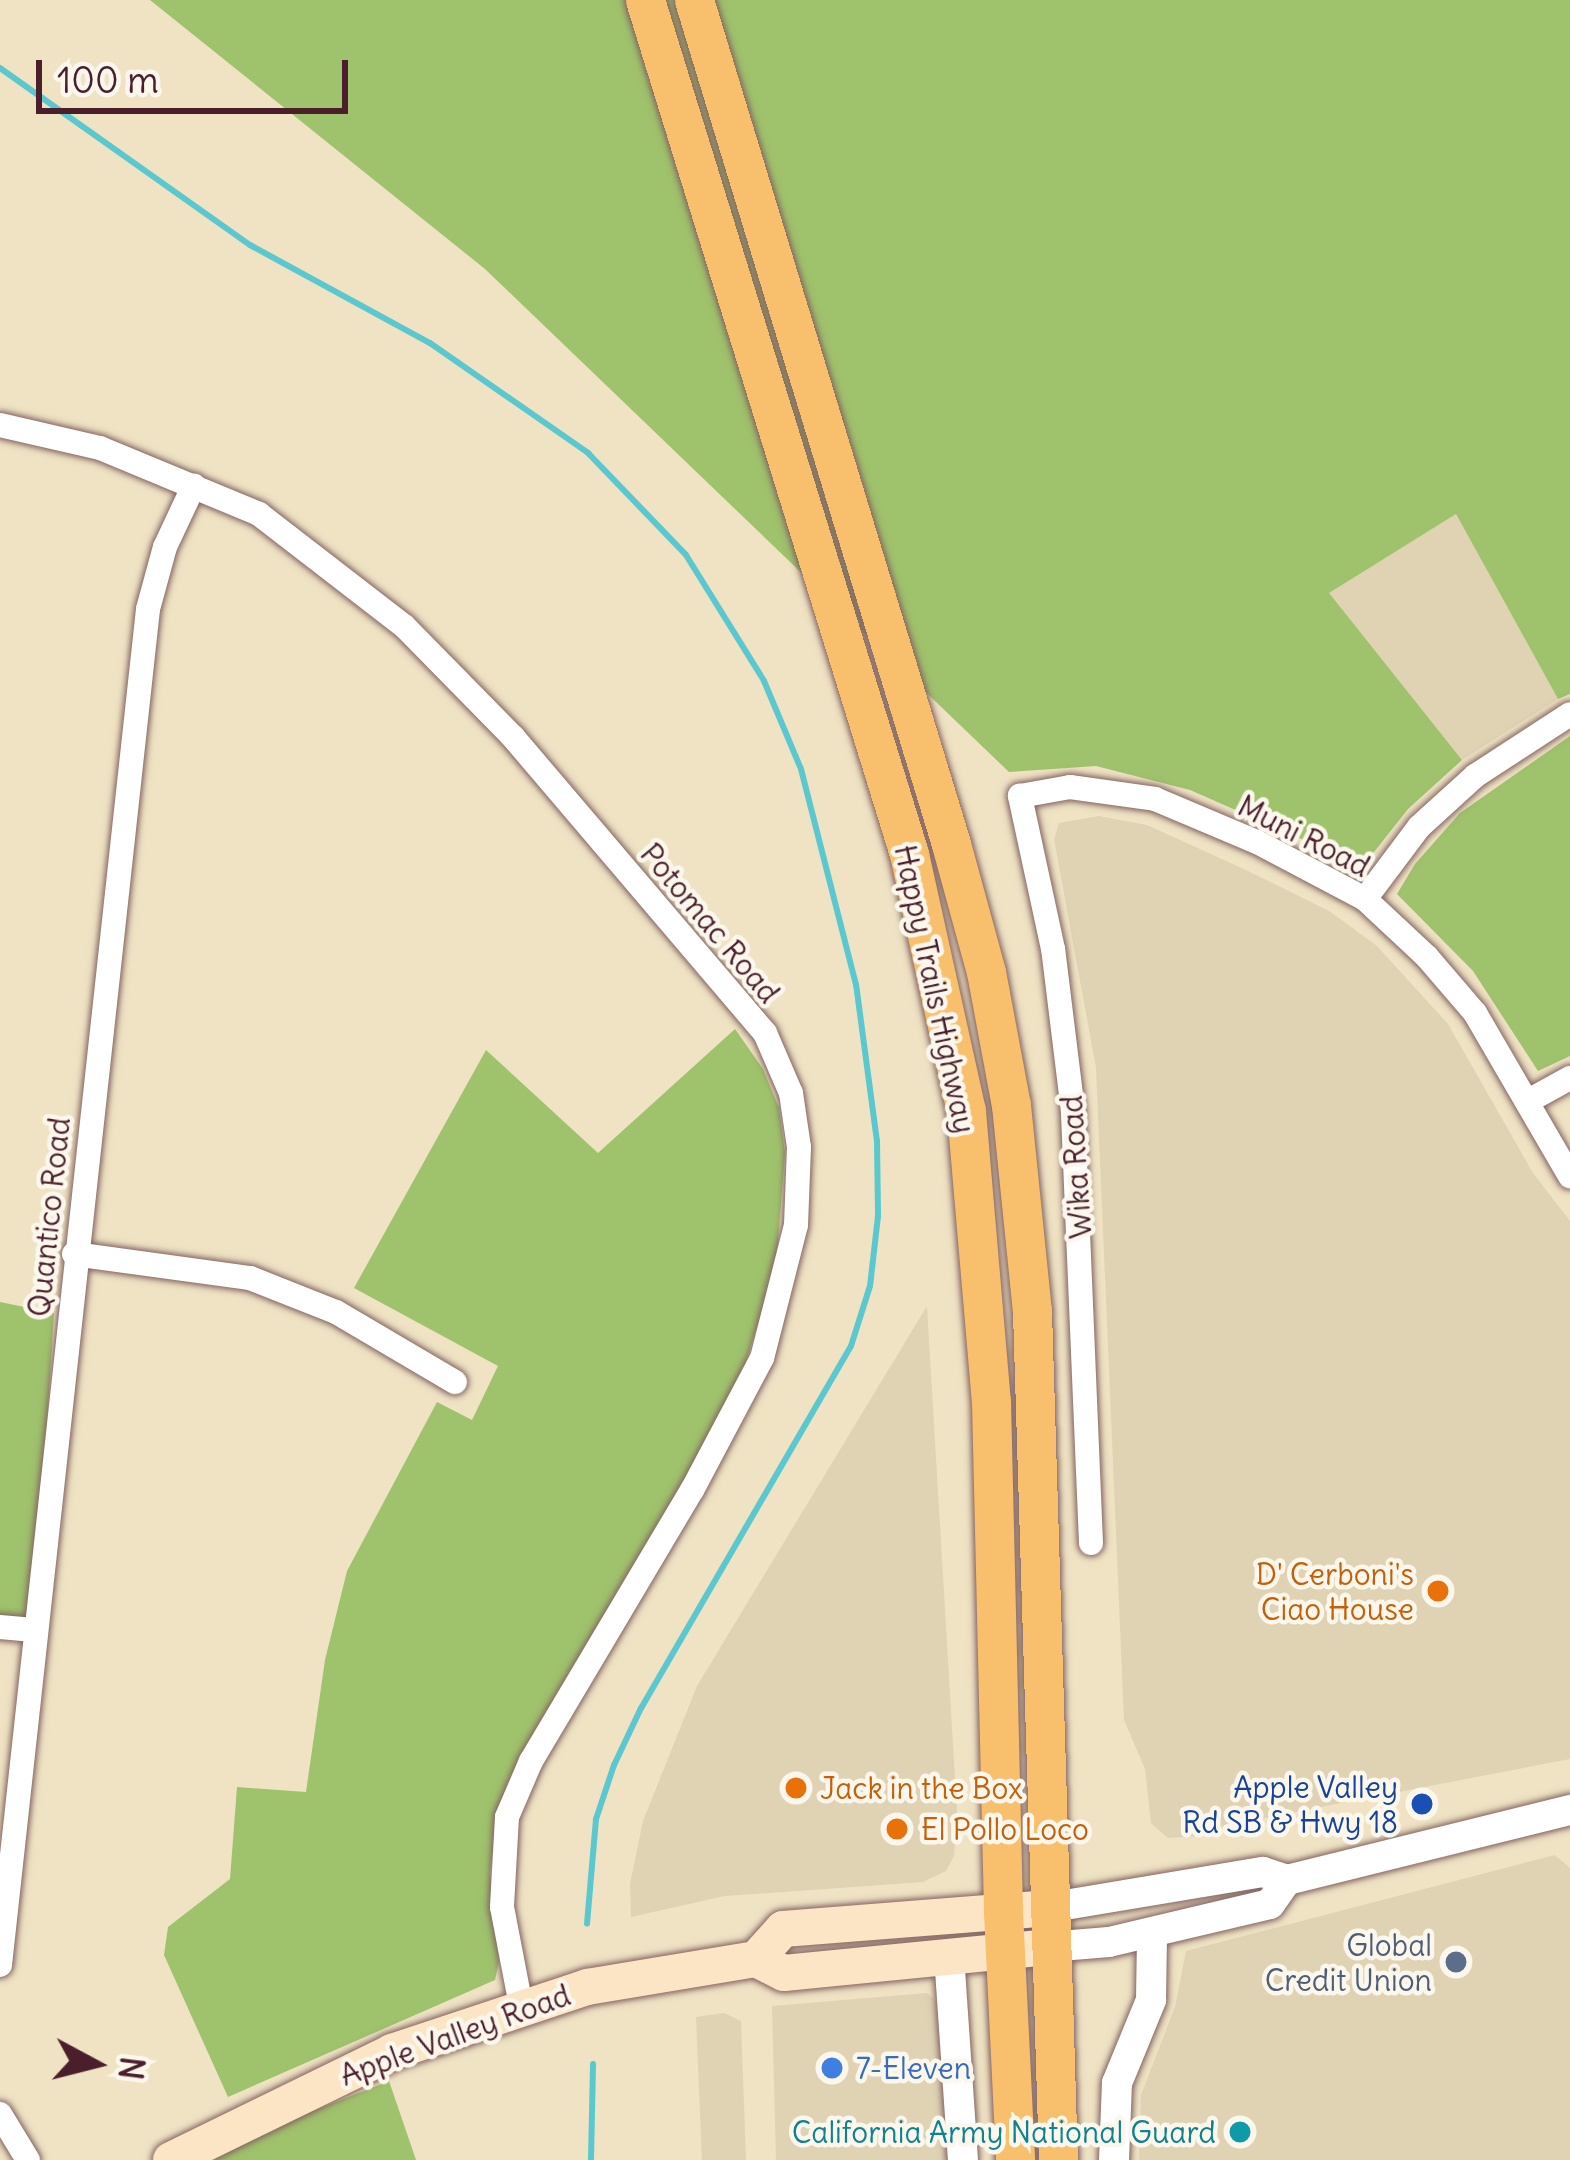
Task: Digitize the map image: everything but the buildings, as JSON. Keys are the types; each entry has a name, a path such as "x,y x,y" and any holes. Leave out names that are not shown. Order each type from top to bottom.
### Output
{"main road":[{"name":"Happy Trails Highway","path":"645,0 909,854 966,1112 991,1401 1004,1931 1015,2160"},
{"name":"Happy Trails Highway","path":"694,0 951,844 986,972 1012,1105 1032,1311 1058,2160"},
{"name":"Apple Valley Road","path":"756,1959 783,1929 1048,1928"},
{"name":"Apple Valley Road","path":"171,2160 392,2052 587,1987 756,1959 784,1973 950,1955 1004,1931"}],"street":[{"name":"Potomac Road","path":"0,424 100,448 260,514 404,626 513,737 765,1033 791,1094 799,1147 796,1225 762,1358 692,1490 531,1761 507,1817 502,1907 521,2006"},
{"name":"Quantico Road","path":"0,1965 148,609 165,547 194,485"},
{"path":"1365,899 1433,814 1522,742 1570,714"},
{"name":"Muni Road","path":"1020,796 1070,787 1156,799 1276,852 1365,899 1427,957 1475,1012 1570,1176"},
{"name":"Wika Road","path":"1020,796 1053,950 1073,1111 1091,1543"},
{"path":"1530,1100 1570,1078"},
{"path":"74,1254 250,1278 337,1312 455,1382"},
{"path":"0,1627 34,1630"},
{"name":"Apple Valley Road","path":"1048,1928 1263,1872 1287,1880 1570,1810"},
{"name":"Apple Valley Road","path":"1048,1928 1152,1933 1270,1904 1287,1880"},
{"path":"1114,2160 1118,2083 1151,2000 1152,1933"},
{"path":"950,1955 963,2160"},
{"path":"0,2114 28,2160"}],"shaded area":[{"path":"1456,514 1558,699 1462,760 1328,593"},
{"path":"1099,816 1147,825 1246,870 1329,911 1377,946 1448,1024 1533,1173 1570,1221 1570,1759 1207,1829 1200,1836 1168,1838 1151,1823 1145,1769 1124,1720 1096,1068 1054,839 1059,823"},
{"path":"927,1306 957,1812 954,1856 946,1871 923,1882 725,1896 631,1917 630,1884 643,1821 697,1686"},
{"path":"1555,1855 1570,1868 1570,2160 1139,2160 1141,2095 1175,2007 1186,1951"},
{"path":"927,1993 942,2007 947,2160 776,2160 772,2006"},
{"path":"724,2013 741,2021 746,2160 702,2160 696,2017"}],"green space":[{"path":"150,0 1570,0 1570,694 1558,699 1456,514 1329,593 1462,760 1408,809 1363,866 1190,790 1096,766 1009,772 485,269"},
{"path":"1570,736 1570,1056 1538,1071 1473,971 1397,894 1415,864 1460,813"},
{"path":"735,1029 763,1069 779,1108 785,1153 776,1267 737,1390 518,1759 497,1821 490,1873 499,1962 495,1980 228,2097 164,1955 168,1927 230,1879 237,1787 306,1792 325,1660 347,1571 437,1402 472,1420 498,1366 354,1288 486,1050 598,1153"},
{"path":"0,1302 54,1313 34,1630 0,1627"},
{"path":"389,2081 416,2160 214,2160 285,2122"}],"waterway":[{"path":"0,68 250,245 430,343 588,453 686,555 764,681 801,769 856,984 877,1141 878,1216 870,1286 851,1346 641,1708 614,1765 596,1819 587,1924"},
{"path":"591,2160 593,2064"}],"place":[{"name":"D' Cerboni's Ciao House","path":"1438,1591"},
{"name":"Jack in the Box","path":"796,1788"},
{"name":"Apple Valley Rd SB & Hwy 18","path":"1422,1804"},
{"name":"El Pollo Loco","path":"897,1829"},
{"name":"Global Credit Union","path":"1456,1962"},
{"name":"7-Eleven","path":"832,2068"},
{"name":"California Army National Guard","path":"1240,2132"}]}
